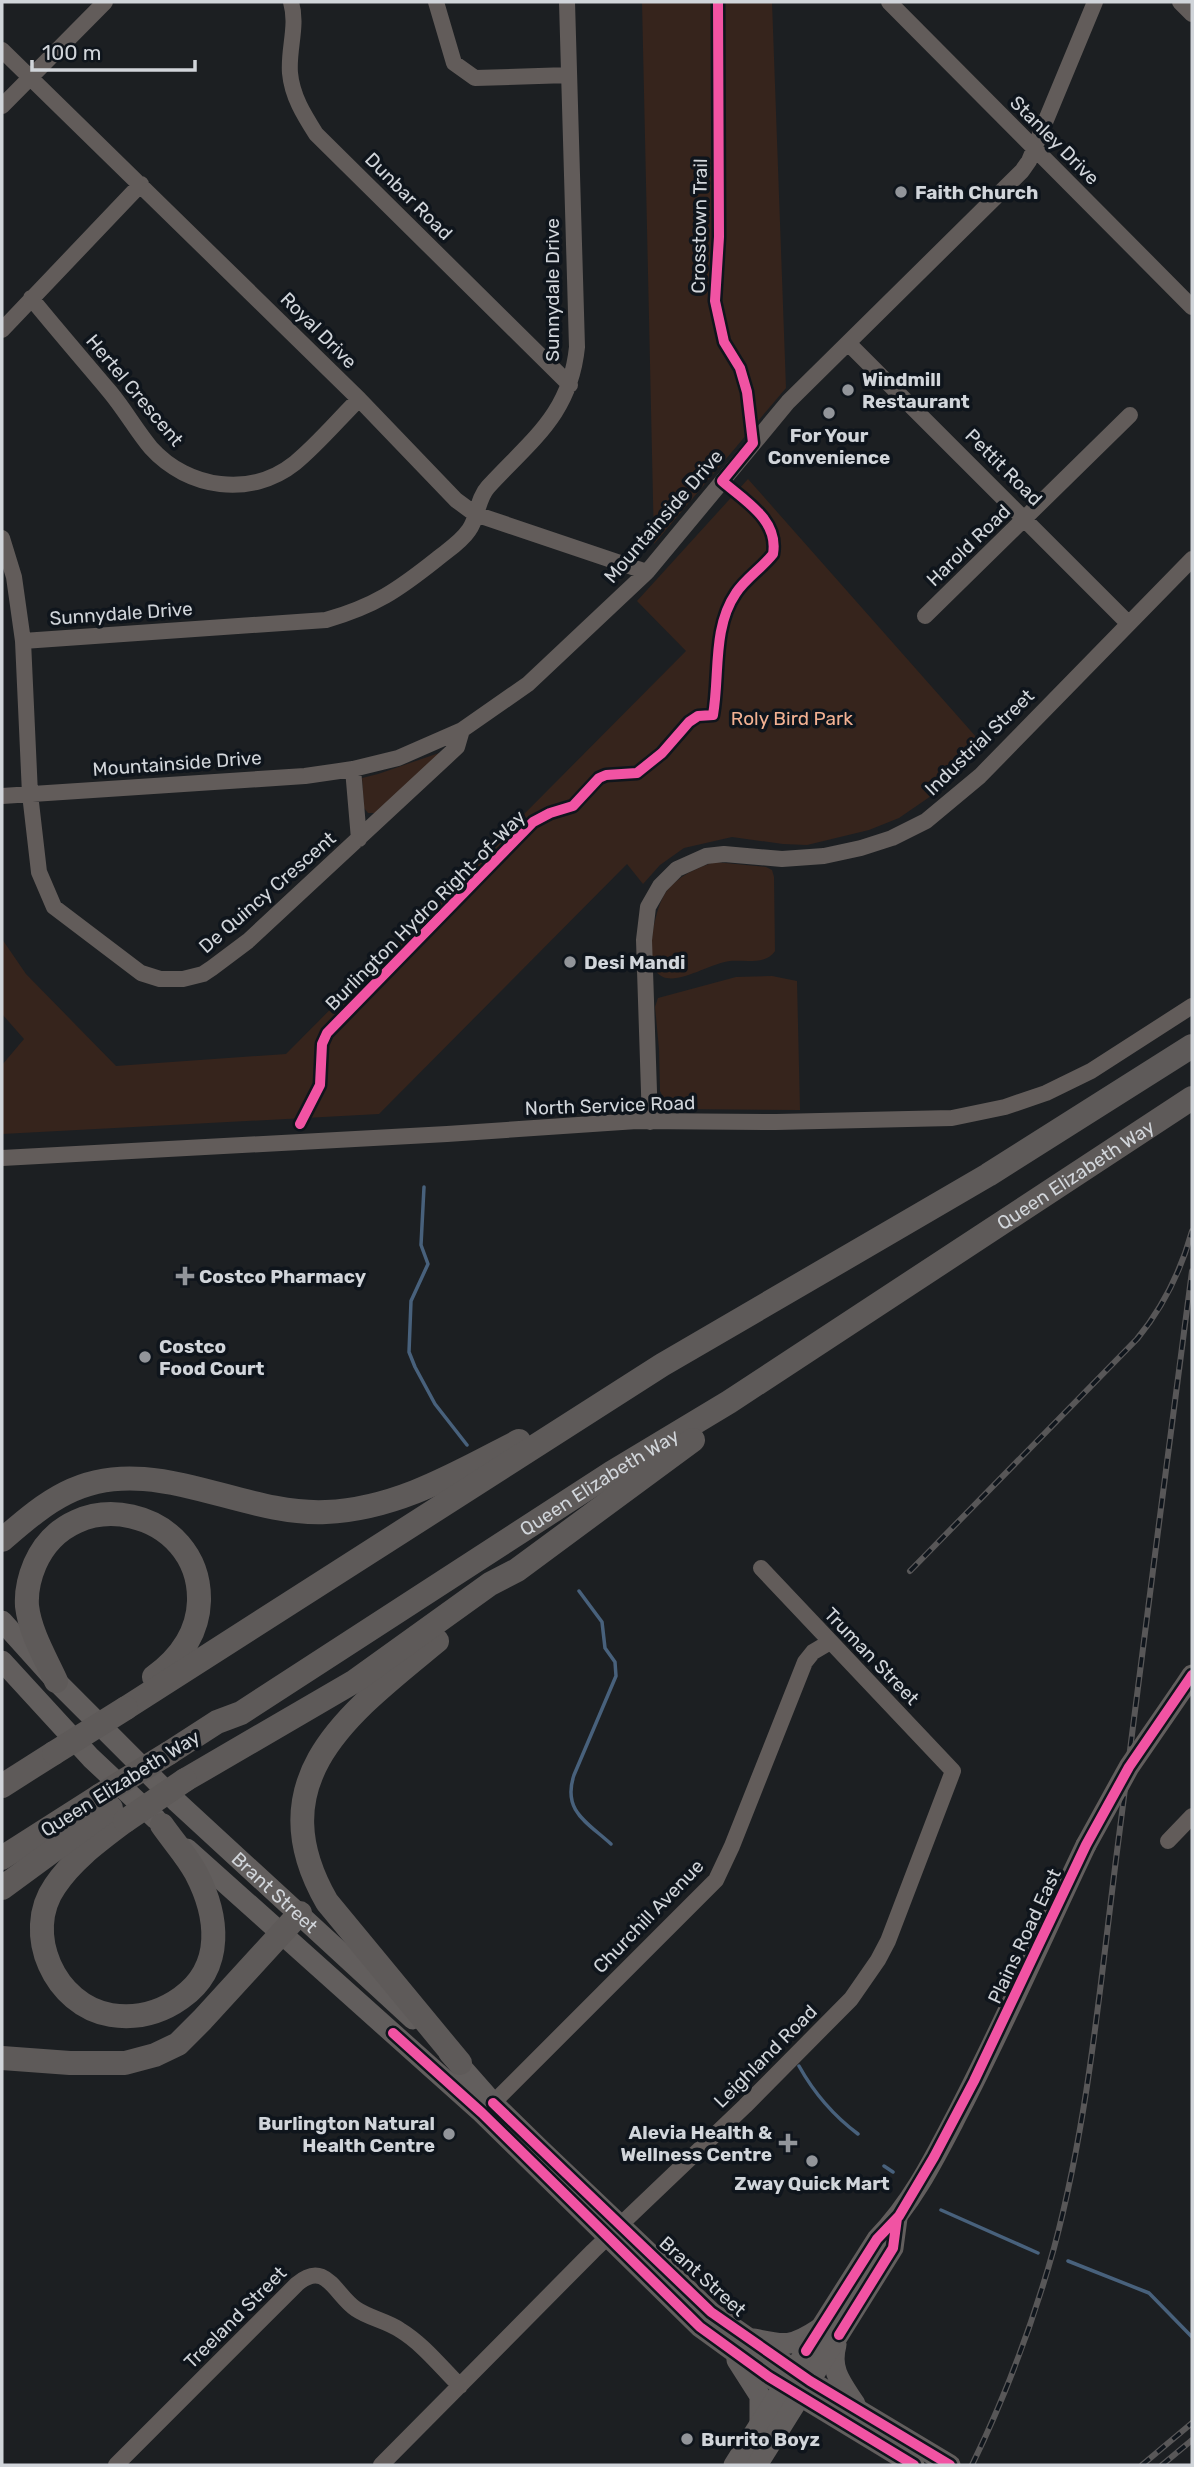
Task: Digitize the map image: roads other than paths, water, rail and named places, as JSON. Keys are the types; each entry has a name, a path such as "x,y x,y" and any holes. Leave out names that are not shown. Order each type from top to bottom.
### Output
{"highway":[{"path":"2,1786 50,1748 118,1708 662,1365 988,1175 1192,1046"},
{"name":"Queen Elizabeth Way","path":"2,1858 112,1808 175,1766 217,1722 241,1713 600,1480 729,1402 1187,1101"},
{"path":"2,1540 51,1501 68,1491 99,1481 125,1477 156,1479 268,1507 300,1512 327,1512 376,1506 424,1490 662,1365"},
{"path":"2,1888 175,1766 355,1681 490,1584 517,1570 704,1432 729,1402"},
{"path":"56,1681 30,1623 27,1605 27,1588 37,1559 59,1532 89,1517 112,1513 134,1516 150,1522 175,1540 191,1561 199,1595 195,1626 187,1644 168,1667 118,1708"},
{"path":"460,2063 327,1902 309,1865 303,1826 304,1803 312,1771 321,1752 344,1722 367,1699 496,1592 517,1570"},
{"path":"2,1765 50,1748"},
{"path":"112,1808 77,1859 58,1881 47,1903 43,1920 43,1942 48,1965 58,1982 83,2004 97,2011 112,2015 142,2016 170,2007 191,1991 211,1955 214,1925 208,1900 195,1871 162,1825"},
{"path":"2,2058 70,2063 125,2063 155,2055 178,2043 300,1913"}],"main road":[{"name":"Brant Street","path":"2,1621 56,1681 177,1802 460,2063 488,2108"},
{"name":"Brant Street","path":"2,1661 91,1758 162,1825 488,2108 615,2231 700,2327 739,2345 853,2418 914,2465"},
{"name":"Plains Road East","path":"734,2465 760,2424 797,2383 831,2331 877,2239 897,2218 934,2157 974,2081 1086,1844 1129,1767 1187,1683"},
{"path":"760,2424 760,2396 739,2345 800,2342 831,2331 834,2370 853,2418 793,2423 771,2443"},
{"name":"Plains Road East","path":"757,2465 771,2443 797,2383"},
{"name":"Brant Street","path":"853,2418 950,2465"}],"street":[{"path":"2,106 105,2"},
{"name":"Dunbar Road","path":"291,2 295,29 290,71 293,90 303,114 316,134 570,385"},
{"path":"436,2 454,63 475,78 569,75"},
{"name":"Sunnydale Drive","path":"23,641 326,620 360,610 400,588 470,529 485,490 529,445 555,413 570,385 577,347 567,2"},
{"name":"Stanley Drive","path":"889,2 1192,307"},
{"name":"Mountainside Drive","path":"2,796 305,776 353,769 398,758 461,730 528,684 647,572 788,402 1022,171 1034,149 1096,2"},
{"path":"1180,2 1192,14"},
{"name":"Royal Drive","path":"2,50 359,399 456,500 475,514 647,572"},
{"path":"2,330 141,184"},
{"name":"Hertel Crescent","path":"31,298 110,392 152,449 178,471 203,481 229,486 255,483 274,475 294,463 359,399"},
{"name":"Pettit Road","path":"848,343 1128,623"},
{"name":"Harold Road","path":"925,616 1129,415"},
{"name":"De Quincy Crescent","path":"2,538 14,578 23,641 30,794 39,872 54,907 141,974 160,979 183,979 203,974 248,941 457,747 461,730"},
{"name":"Industrial Street","path":"650,1122 644,940 648,907 660,886 677,869 706,856 724,854 782,859 824,856 892,838 926,821 979,776 1192,559"},
{"name":"De Quincy Crescent","path":"353,769 359,839"},
{"name":"North Service Road","path":"2,1158 637,1121 776,1122 952,1118 1005,1107 1046,1093 1091,1071 1192,1006"},
{"name":"Truman Street","path":"761,1568 953,1771"},
{"name":"Churchill Avenue","path":"488,2108 716,1880 805,1662 813,1652 830,1642"},
{"name":"Leighland Road","path":"381,2465 834,2017 865,1979 888,1941 953,1771"},
{"path":"1168,1840 1192,1816"},
{"name":"Treeland Street","path":"116,2465 297,2284 310,2275 327,2279 356,2309 390,2324 410,2337 460,2386"}],"waterway":[{"path":"424,1187 421,1245 428,1264 411,1301 409,1352 435,1404 467,1445"},
{"path":"579,1591 602,1622 605,1648 615,1662 616,1676 574,1775 571,1798 579,1815 611,1844"},
{"path":"799,2066 825,2103 858,2134"},
{"path":"884,2166 893,2172"},
{"path":"941,2210 1038,2253"},
{"path":"1068,2261 1149,2293 1192,2337"}],"railway":[{"path":"910,1571 1137,1339 1170,1288 1192,1231"},
{"path":"972,2465 1018,2358 1037,2304 1054,2248 1077,2146 1093,2043 1192,1271"},
{"path":"1142,2465 1192,2423"},
{"path":"1162,2465 1192,2440"}],"place":[{"name":"Faith Church","path":"901,192"},
{"name":"Windmill Restaurant","path":"848,390"},
{"name":"For Your Convenience","path":"829,413"},
{"name":"Desi Mandi","path":"570,962"},
{"name":"Costco Pharmacy","path":"185,1276"},
{"name":"Costco Food Court","path":"145,1357"},
{"name":"Burlington Natural Health Centre","path":"449,2134"},
{"name":"Alevia Health & Wellness Centre","path":"788,2143"},
{"name":"Zway Quick Mart","path":"812,2161"},
{"name":"Burrito Boyz","path":"687,2439"}],"park label":[{"name":"Roly Bird Park","path":"792,718"}]}
